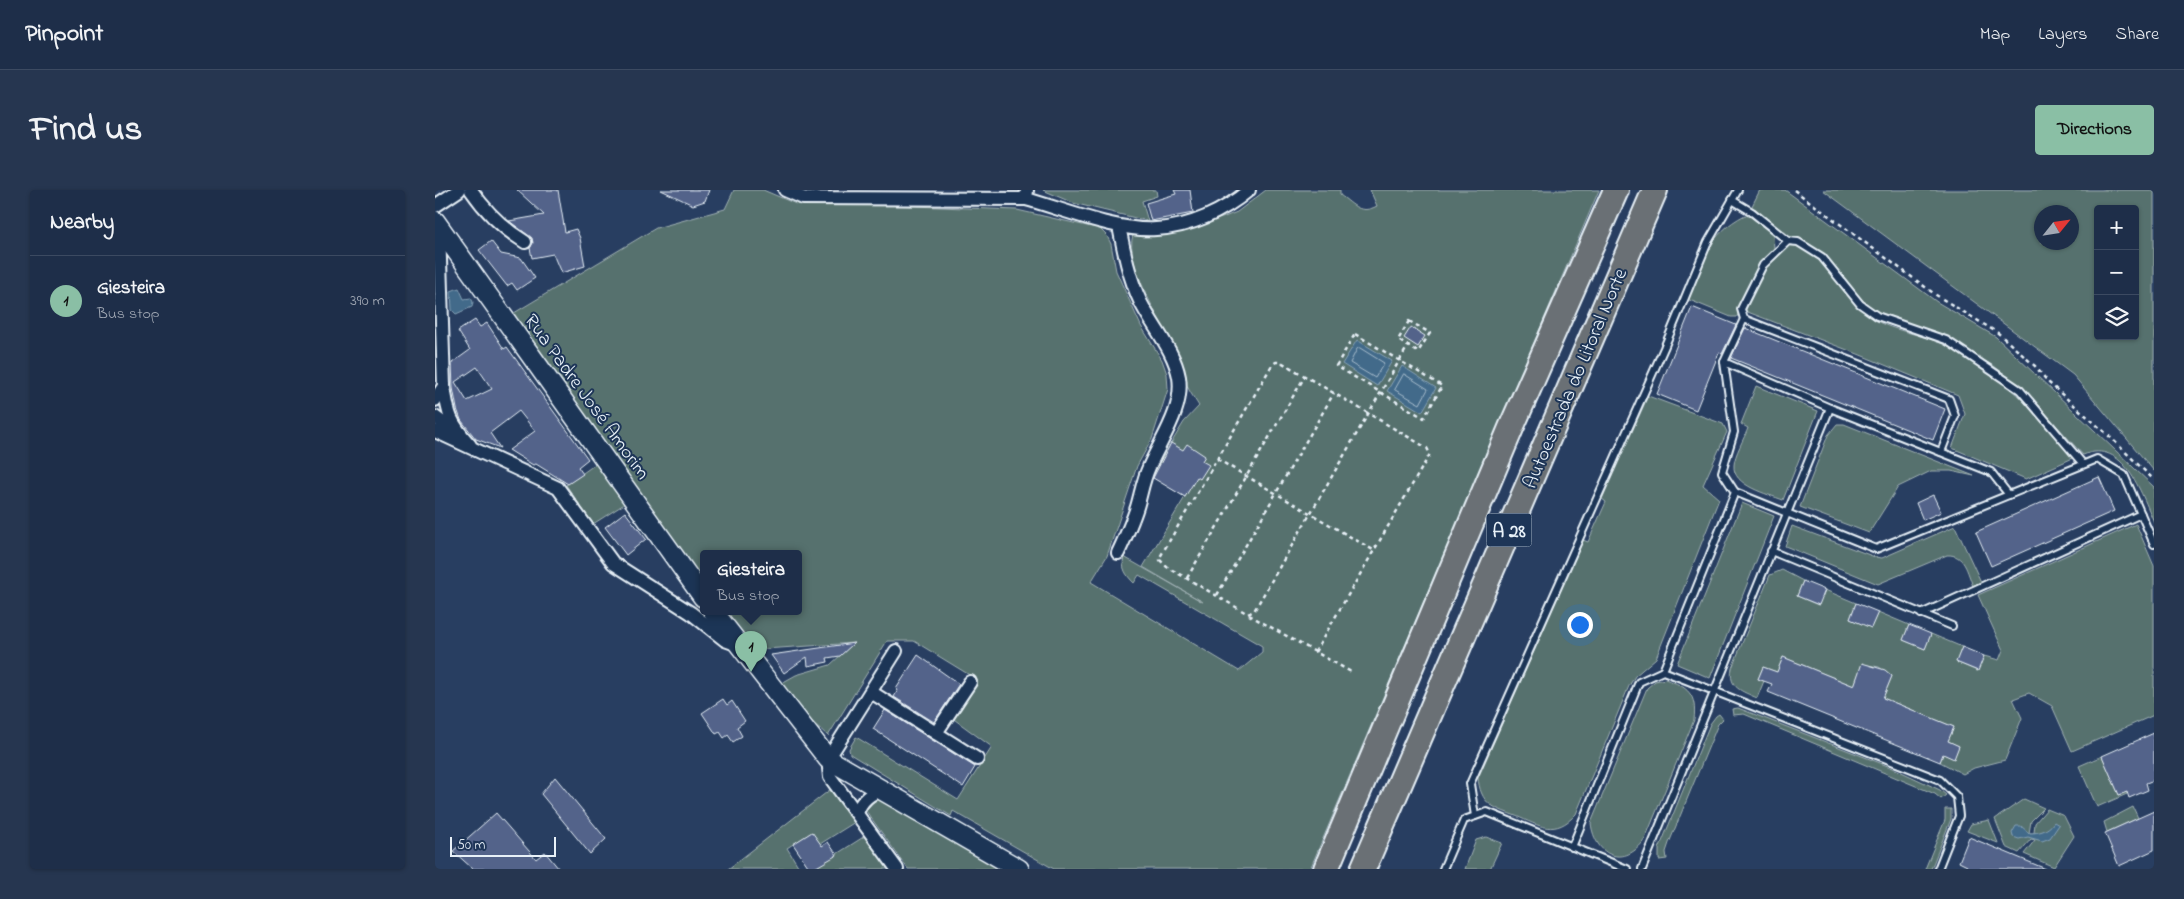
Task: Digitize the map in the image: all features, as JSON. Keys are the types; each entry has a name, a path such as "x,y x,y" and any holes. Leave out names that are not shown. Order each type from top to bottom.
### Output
{"highway":[{"name":"Autoestrada do Litoral Norte","path":"1326,869 1511,428 1615,190"},
{"name":"Autoestrada do Litoral Norte","path":"1363,869 1655,190"}],"street":[{"path":"435,206 459,190"},
{"path":"471,190 489,215 510,233 525,242"},
{"path":"785,190 803,198 1027,194 1119,226 1155,229 1211,216 1249,190"},
{"path":"437,224 444,386 449,416 458,432 470,445"},
{"name":"Rua Padre José Amorim","path":"437,224 700,594"},
{"path":"1118,553 1137,506 1148,467 1166,434 1175,411 1179,393 1179,377 1171,356 1140,301 1130,277 1119,226"},
{"path":"435,400 444,386"},
{"path":"435,417 470,445"},
{"path":"435,431 470,445 558,488 613,563 691,613 725,640 739,646"},
{"path":"667,597 686,601 700,600"},
{"path":"691,613 699,614 700,611"},
{"path":"716,615 828,759 1019,869"},
{"path":"896,651 828,759 830,777 897,869"},
{"path":"936,733 970,682"},
{"path":"871,692 977,759"},
{"path":"857,814 859,807 867,797 883,790"}],"lane":[{"path":"1475,816 1470,784 1660,357 1708,242 1738,190"},
{"path":"1732,200 1751,212 1788,241 1799,242 1822,257 1860,304 1877,316 1946,340 2020,390 2083,464"},
{"path":"1788,241 1763,265 1741,309 1744,319 1724,362 1734,432 1722,472 1735,492 1876,549 2097,459 2123,475 2154,544"},
{"path":"1744,319 1949,399 1955,416 1941,452"},
{"path":"1724,362 1831,408 1991,472 2009,494"},
{"path":"1642,869 1831,408"},
{"path":"1573,847 1639,682 1663,671 1735,492"},
{"path":"1921,614 2141,514"},
{"path":"1771,551 1952,626"},
{"path":"1663,671 1940,780 1957,798 1959,816 1938,869"},
{"path":"1443,869 1464,820 1487,812 1627,869"}],"path":[{"path":"1793,190 1936,295 1998,333 2154,480"},
{"path":"1409,321 1429,333 1418,352 1408,346 1397,340 1409,321"},
{"path":"1355,334 1443,386 1424,418 1381,392 1336,366 1355,334"},
{"path":"1248,614 1255,611 1408,346"},
{"path":"1315,652 1430,454 1427,448 1281,362 1276,362 1272,365 1160,557 1163,564 1248,614 1315,652 1353,673"},
{"path":"1187,578 1305,376"},
{"path":"1217,596 1334,393"},
{"path":"1217,459 1374,551"}],"green space":[{"path":"734,190 763,190 796,204 835,203 1017,210 1100,229 1107,236 1111,244 1116,271 1141,326 1162,360 1167,374 1168,389 1152,439 1137,466 1107,556 1091,582 1239,671 1262,652 1262,646 1139,575 1134,583 1124,568 1124,557 1203,602 1143,567 1185,497 1151,476 1184,422 1199,406 1187,386 1177,353 1139,277 1132,247 1133,234 1143,237 1156,236 1222,218 1237,212 1266,190 1340,190 1340,195 1357,208 1371,209 1377,206 1370,190 1599,190 1310,869 1054,869 953,811 951,816 850,754 849,749 856,737 958,800 992,747 951,717 976,679 914,641 887,641 828,736 792,703 778,685 796,675 830,665 854,643 750,650 725,615 802,615 802,550 700,550 700,581 509,316 656,228 725,209"},
{"path":"1043,190 1156,190 1157,196 1142,201 1148,221 1073,203"},
{"path":"1760,190 1785,190 1937,302 1996,337 2154,487 2154,522 2137,484 2120,461 2110,454 2097,452 2083,455 2023,388 1994,366 1946,337 1878,313 1859,297 1825,256 1805,241 1785,236 1751,208"},
{"path":"1823,190 2154,190 2154,471 2073,375"},
{"path":"1745,215 1754,218 1773,234 1774,248 1752,281 1737,317 1731,317 1687,299 1702,261 1714,240 1722,231"},
{"path":"1788,245 1799,246 1808,251 1827,269 1856,303 1875,320 1882,324 1939,342 1966,356 1983,368 2032,409 2073,458 2026,479 1952,448 1965,414 1958,395 1745,311 1764,269"},
{"path":"1756,386 1818,411 1783,500 1760,492 1745,484 1735,472 1736,457 1748,428 1741,424"},
{"path":"1648,396 1723,424 1727,432 1703,485 1719,499 1656,658 1635,676 1629,686 1576,814 1561,825 1554,827 1540,826 1491,805 1481,793 1478,778 1583,540 1588,542 1606,502 1602,499"},
{"path":"1837,424 1844,424 1974,476 1951,471 1931,471 1898,487 1869,533 1800,507 1828,435"},
{"path":"597,463 626,503 593,524 566,485"},
{"path":"1742,503 1774,516 1710,678 1677,664"},
{"path":"2136,524 2154,566 2154,715 2072,751 2052,706 2029,693 2013,699 2022,718 2005,760 1974,768 1963,774 1940,762 1943,754 1954,758 1959,746 1948,741 1954,727 1883,698 1892,676 1879,667 1862,664 1854,686 1783,657 1777,672 1763,667 1758,679 1764,681 1757,698 1737,688 1732,680 1732,668 1770,575 1782,570 1803,581 1797,596 1818,605 1825,590 1856,603 1850,619 1871,627 1878,612 1909,625 1903,640 1925,649 1931,634 1962,647 1956,662 1977,671 1984,656 1999,660 2003,650 1978,595"},
{"path":"1792,526 1882,558 1955,526 1981,582 1973,586 1962,561 1953,555 1947,555 1878,584 1785,546"},
{"path":"1665,679 1680,685 1689,693 1694,704 1694,720 1645,839 1629,854 1612,855 1598,844 1591,823 1647,688 1655,681"},
{"path":"1738,708 1893,768 1940,790 1946,795 1941,799 1935,794 1744,714 1733,715 1732,709"},
{"path":"1719,714 1723,719 1718,724 1669,843 1666,852 1667,859 1659,860 1659,849 1710,724"},
{"path":"2102,756 2119,795 2126,792 2127,794 2097,807 2079,766"},
{"path":"831,789 855,822 820,844 812,832 787,848 800,869 728,869"},
{"path":"882,798 1004,869 908,869 866,811 874,801"},
{"path":"2024,799 2044,808 2031,821 2029,833 2034,833 2035,823 2047,809 2064,816 2074,836 2054,867 2024,854 2035,840 2031,839 2019,853 2006,847 1995,819"},
{"path":"2133,807 2138,818 2107,832 2104,822"},
{"path":"1945,809 1951,809 1951,819 1931,869 1925,869 1945,820"},
{"path":"1989,820 1998,843 1967,831 1971,824"},
{"path":"865,836 889,869 813,869"},
{"path":"1486,837 1502,843 1490,869 1465,869 1476,840"}],"water":[{"path":"459,288 464,299 471,298 473,302 472,307 456,314 452,310 451,291"},
{"path":"1357,340 1392,361 1377,386 1342,364"},
{"path":"1402,366 1436,388 1422,412 1387,391"},
{"path":"2054,822 2059,825 2050,838 2042,841 2028,837 2019,839 2013,837 2012,833 2016,826 2021,826 2029,833 2036,833 2043,831"}],"building":[{"path":"517,190 558,190 565,232 576,229 580,238 585,266 561,273 553,254 532,258 530,248 533,243 532,238 509,221 544,215"},
{"path":"661,190 709,190 705,201 693,205"},
{"path":"1174,190 1190,190 1193,213 1151,221 1146,203 1176,194"},
{"path":"491,241 501,254 521,258 535,278 517,290 512,283 507,286 479,250"},
{"path":"1692,307 1736,325 1722,354 1719,353 1696,410 1657,394"},
{"path":"475,320 480,327 487,323 504,349 507,347 588,459 578,467 583,474 568,484 509,450 535,431 519,411 490,433 500,448 476,439 461,420 453,388 452,363 470,350 458,331","holes":["477,367 492,389 467,401 455,382"]},
{"path":"1411,327 1425,336 1418,347 1404,338"},
{"path":"1745,328 1945,409 1933,440 1731,358"},
{"path":"1171,443 1183,450 1187,444 1205,456 1202,461 1209,465 1200,479 1197,477 1185,497 1153,478"},
{"path":"2099,477 2114,511 1991,566 1976,532"},
{"path":"1933,495 1941,512 1923,520 1916,503"},
{"path":"625,512 646,539 626,555 605,527"},
{"path":"1803,581 1825,590 1819,605 1797,596"},
{"path":"1856,603 1878,612 1871,628 1850,619"},
{"path":"1909,625 1931,634 1925,649 1903,640"},
{"path":"854,643 840,656 827,658 828,662 808,666 807,657 784,673 771,655"},
{"path":"1962,647 1984,656 1978,671 1956,662"},
{"path":"918,655 959,684 934,722 894,697 898,690 896,689"},
{"path":"1783,657 1854,686 1862,663 1885,670 1892,676 1883,698 1954,727 1948,741 1959,746 1954,759 1943,754 1940,762 1768,692 1772,684 1758,679 1763,667 1777,672"},
{"path":"723,699 727,705 732,701 745,721 737,727 742,736 733,742 728,735 724,738 720,732 716,734 702,713"},
{"path":"885,710 975,767 963,787 873,729"},
{"path":"2154,733 2154,780 2146,783 2148,790 2129,798 2127,792 2119,795 2102,756"},
{"path":"555,777 606,839 590,854 541,794"},
{"path":"2154,811 2154,850 2119,866 2105,833"},
{"path":"496,813 536,859 545,852 559,869 473,869 453,851"},
{"path":"812,832 822,846 828,842 837,855 810,869 793,844"},
{"path":"1969,837 2046,869 1966,869 1967,866 1959,862"}],"place":[{"name":"Giesteira","path":"751,672"}]}
